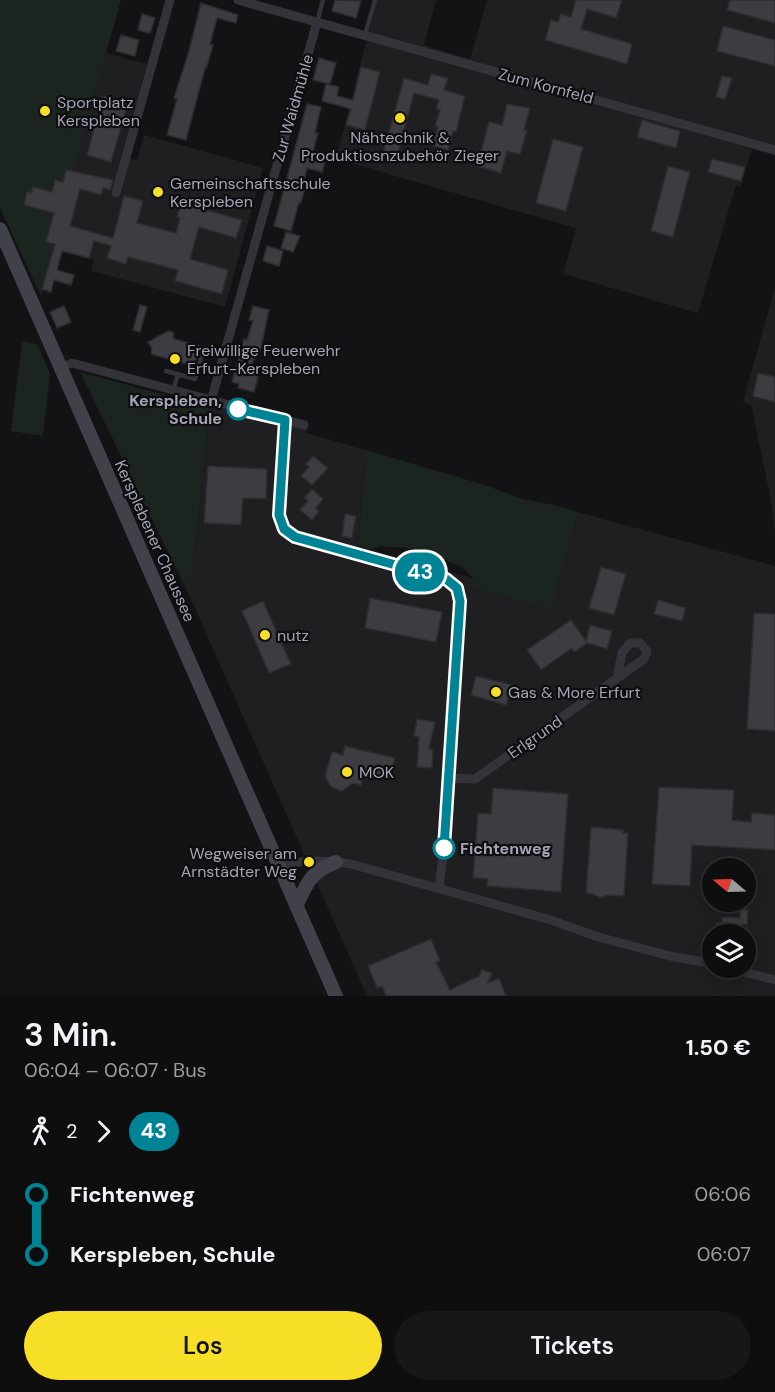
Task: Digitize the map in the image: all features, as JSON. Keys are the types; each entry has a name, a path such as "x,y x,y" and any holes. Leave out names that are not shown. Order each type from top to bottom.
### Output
{"main road":[{"name":"Kersplebener Chaussee","path":"0,229 336,996"},
{"path":"296,906 311,876 321,868 336,862"}],"street":[{"path":"116,193 170,0"},
{"name":"Zum Kornfeld","path":"238,0 775,150"},
{"name":"Zur Waidmühle","path":"211,401 316,22"},
{"path":"61,368 72,363 304,425"},
{"path":"285,420 279,515 284,529 295,537 446,579 457,588 460,601 444,848 439,888"},
{"name":"Erlgrund","path":"448,778 475,779 617,678"},
{"path":"279,867 292,863 322,860 364,867 551,920 598,937 674,957 702,961"},
{"path":"756,975 775,980"}],"lane":[{"path":"316,22 323,0"},
{"path":"364,36 375,0"},
{"path":"166,371 195,379 204,348"},
{"path":"173,390 178,374"}],"shaded area":[{"name":"Sportplatz Kerspleben","path":"0,0 121,0 73,172 66,170 47,242 55,244 41,296 0,208"},
{"path":"377,0 436,0 424,45 470,59 487,0 775,0 775,156 752,149 741,186 736,185 698,313 563,274 576,228 336,159"},
{"name":"Gemeinschaftsschule Kerspleben","path":"106,53 147,64 122,156 137,160 144,135 263,168 225,307 91,271 94,260 89,258 90,254 46,242 66,170 73,171"},
{"path":"775,287 775,533 770,495 751,405 743,402"},
{"path":"22,341 38,345 50,374 43,436 11,431"},
{"path":"80,372 210,407 190,597"},
{"path":"214,398 308,421 306,433 366,450 358,546 473,578 471,588 551,609 578,512 775,566 775,996 367,996 190,597 210,407"},
{"path":"366,450 488,486 522,499 578,512 551,610 471,588 473,578 462,567 414,549 380,546 371,550 358,546"}],"building":[{"path":"335,0 361,1 356,18 332,11"},
{"path":"576,0 622,0 616,18 587,9 581,29 632,44 627,64 545,40 551,20 558,22 561,14 571,17"},
{"path":"730,0 775,0 775,23 727,10"},
{"path":"201,3 238,15 236,23 217,18 210,44 213,45 186,140 167,135 177,99 174,98"},
{"path":"142,14 155,18 150,33 138,30"},
{"path":"723,26 775,40 775,66 717,51"},
{"path":"121,35 139,40 135,56 116,51"},
{"path":"319,58 336,63 330,84 313,80"},
{"path":"361,67 380,72 365,130 346,125 351,109 322,101 326,84 339,87 337,96 353,100"},
{"path":"431,74 448,78 444,90 465,96 456,132 453,131 448,150 433,146 438,127 435,126 440,110 436,109 439,100 414,93 397,157 383,153 404,78 428,85"},
{"path":"722,76 732,78 725,99 716,97"},
{"path":"103,96 128,103 111,162 87,155"},
{"path":"307,104 321,107 315,133 318,133 311,159 325,163 322,172 307,168 302,188 305,188 291,231 274,226"},
{"path":"507,104 530,108 520,154 507,151 501,173 477,166 489,122 502,125"},
{"path":"642,120 680,131 676,148 637,137"},
{"path":"553,139 583,147 566,211 536,203"},
{"path":"712,159 745,167 741,181 708,172"},
{"path":"668,166 690,172 673,237 651,231"},
{"path":"66,170 113,180 110,190 103,188 101,195 80,189 70,226 113,238 124,196 143,201 137,223 176,233 181,203 242,220 236,238 199,227 190,259 228,270 222,294 175,281 178,270 128,257 126,264 107,258 111,246 94,241 89,258 62,251 57,270 74,275 71,285 54,280 51,292 42,289 55,244 46,242 54,213 24,205 27,192 31,193 33,187 52,192 55,180 63,182"},
{"path":"286,232 300,236 293,252 281,248"},
{"path":"267,246 283,251 279,266 263,261"},
{"path":"140,305 147,307 140,332 133,330"},
{"path":"64,306 71,322 57,328 50,312"},
{"path":"253,306 269,310 260,352 256,351 251,368 260,370 254,392 238,388 239,384 232,382 244,339 247,340 253,321 249,320"},
{"path":"168,331 173,332 174,339 200,346 194,366 151,354 152,349 148,342"},
{"path":"758,373 775,377 775,402 753,396"},
{"path":"313,456 328,468 312,485 301,476 309,467 306,464"},
{"path":"208,466 267,469 266,499 243,498 241,525 204,523"},
{"path":"312,489 323,499 316,508 319,511 312,520 300,510 308,501 304,498"},
{"path":"345,514 356,516 352,538 342,536"},
{"path":"601,567 626,574 614,615 589,608"},
{"path":"370,598 442,612 436,642 365,628"},
{"path":"658,600 686,608 682,621 654,614"},
{"path":"263,601 291,664 269,673 242,611"},
{"path":"754,613 775,614 775,731 747,729"},
{"path":"571,620 586,641 590,625 612,631 607,649 587,643 574,652 572,648 541,670 527,650"},
{"path":"476,676 512,685 506,705 471,695"},
{"path":"417,719 435,722 429,749 433,749 432,768 417,767 419,737 414,736"},
{"path":"345,746 395,758 390,778 364,771 361,785 353,783 342,791 331,787 325,776 332,752 343,755"},
{"path":"659,787 734,790 732,820 751,822 752,813 775,815 775,850 692,845 690,886 652,884"},
{"path":"493,788 568,794 561,892 487,886 488,879 473,878 478,813 491,814"},
{"path":"591,827 624,830 623,833 628,833 624,896 608,895 600,898 586,893"},
{"path":"740,912 748,912 747,924 717,924 722,923 722,917 740,918"},
{"path":"431,939 440,961 436,962 450,990 479,976 482,970 492,973 488,983 499,978 506,996 386,996 382,986 377,988 368,966"}],"bus line":[{"name":"43","path":"238,409 285,420 279,515 284,529 295,537 446,579 457,588 460,601 444,848"}],"place":[{"name":"Sportplatz Kerspleben","path":"45,111"},
{"name":"Nähtechnik & Produktiosnzubehör Zieger","path":"400,118"},
{"name":"Gemeinschaftsschule Kerspleben","path":"158,192"},
{"name":"Freiwillige Feuerwehr Erfurt-Kerspleben","path":"175,359"},
{"name":"Kerspleben, Schule","path":"238,409"},
{"name":"nutz","path":"265,635"},
{"name":"Gas & More Erfurt","path":"496,692"},
{"name":"MOK","path":"347,772"},
{"name":"Fichtenweg","path":"444,848"},
{"name":"Wegweiser am Arnstädter Weg","path":"309,862"}]}
